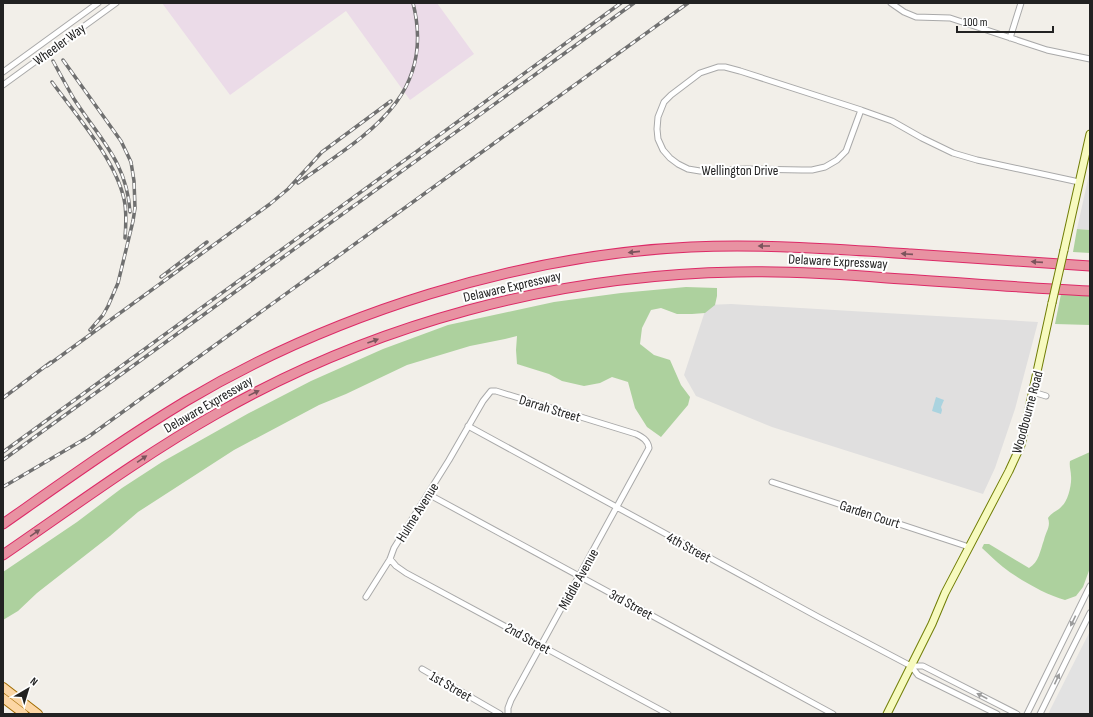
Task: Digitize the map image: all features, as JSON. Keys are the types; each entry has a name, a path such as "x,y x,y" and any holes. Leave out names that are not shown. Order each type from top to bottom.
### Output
{"highway":[{"name":"Delaware Expressway","path":"3,524 141,429 186,401 240,372 290,347 350,322 424,296 481,280 538,267 615,254 689,248 752,246 821,248 1090,266"},
{"name":"Delaware Expressway","path":"3,555 148,456 182,434 248,396 276,382 368,342 430,321 490,304 615,280 736,272 820,273 1090,291"}],"main road":[{"name":"Woodbourne Road","path":"887,714 932,624 946,592 1009,471 1018,450 1033,392 1090,134"},
{"path":"3,687 38,714"},
{"path":"3,698 24,714"}],"street":[{"name":"Wheeler Way","path":"3,72 98,3"},
{"name":"Wheeler Way","path":"3,85 116,3"},
{"path":"891,3 908,15 921,18 950,18 1047,50 1090,59"},
{"path":"1010,38 1021,3"},
{"name":"Wellington Drive","path":"861,110 851,140 843,155 825,167 812,170 745,169 700,171 688,169 670,158 658,139 657,129 659,113 664,102 671,95 700,74 725,67 740,70 861,110 892,121 953,153 977,160 1079,182"},
{"name":"Darrah Street","path":"468,426 489,392 492,390 636,434 648,443"},
{"path":"1033,392 1046,396"},
{"name":"Hulme Avenue","path":"366,597 468,426"},
{"name":"4th Street","path":"468,426 911,666 918,675 997,714"},
{"name":"Middle Avenue","path":"508,714 508,708 511,700 649,448 648,443"},
{"name":"Garden Court","path":"772,482 969,547"},
{"name":"3rd Street","path":"428,494 833,714"},
{"name":"2nd Street","path":"390,559 396,566 406,573 668,714"},
{"path":"1026,714 1090,586"},
{"path":"1040,714 1090,614"},
{"name":"4th Street","path":"911,666 923,666 1017,714"},
{"name":"1st Street","path":"422,669 500,714"}],"shaded area":[{"path":"162,3 437,3 474,54 410,100 346,11 230,95"},
{"path":"1090,170 1090,230 1077,229"},
{"path":"731,304 1038,322 1015,409 995,468 983,494 772,427 696,396 684,375 707,305"},
{"path":"1090,631 1090,714 1048,714"}],"green space":[{"path":"1077,229 1090,230 1090,253 1073,252"},
{"path":"686,287 717,288 715,305 705,313 677,314 661,308 651,310 642,328 640,344 654,355 670,360 681,385 690,397 688,405 661,437 647,427 635,408 628,382 612,377 600,383 584,386 562,381 549,374 517,364 517,336 470,346 407,365 319,405 234,450 138,512 110,536 37,593 18,611 3,620 3,572 77,522 122,488 162,462 249,413 311,381 383,349 448,325 554,302 621,293"},
{"path":"1061,294 1090,296 1090,325 1055,324"},
{"path":"1090,452 1090,568 1083,587 1076,596 1065,600 1041,591 1016,577 1000,565 982,548 984,544 989,544 1029,568 1032,566 1039,556 1048,529 1048,518 1064,504 1068,496 1071,479 1070,461"}],"water":[{"path":"936,397 944,400 941,407 941,414 932,411"}],"railway":[{"path":"298,183 370,130 389,111 405,89 414,65 418,36 413,3"},
{"path":"3,452 621,3"},
{"path":"3,460 634,3"},
{"path":"3,487 88,437 688,3"},
{"path":"63,60 121,141 131,162 134,181 135,208 133,221 118,283 103,315 90,330"},
{"path":"53,61 74,99 118,165 128,194 130,212"},
{"path":"52,82 94,138 112,168 125,204 125,238"},
{"path":"47,366 270,204 288,189 322,152 391,101"},
{"path":"161,277 207,242"},
{"path":"3,398 51,362"}]}
